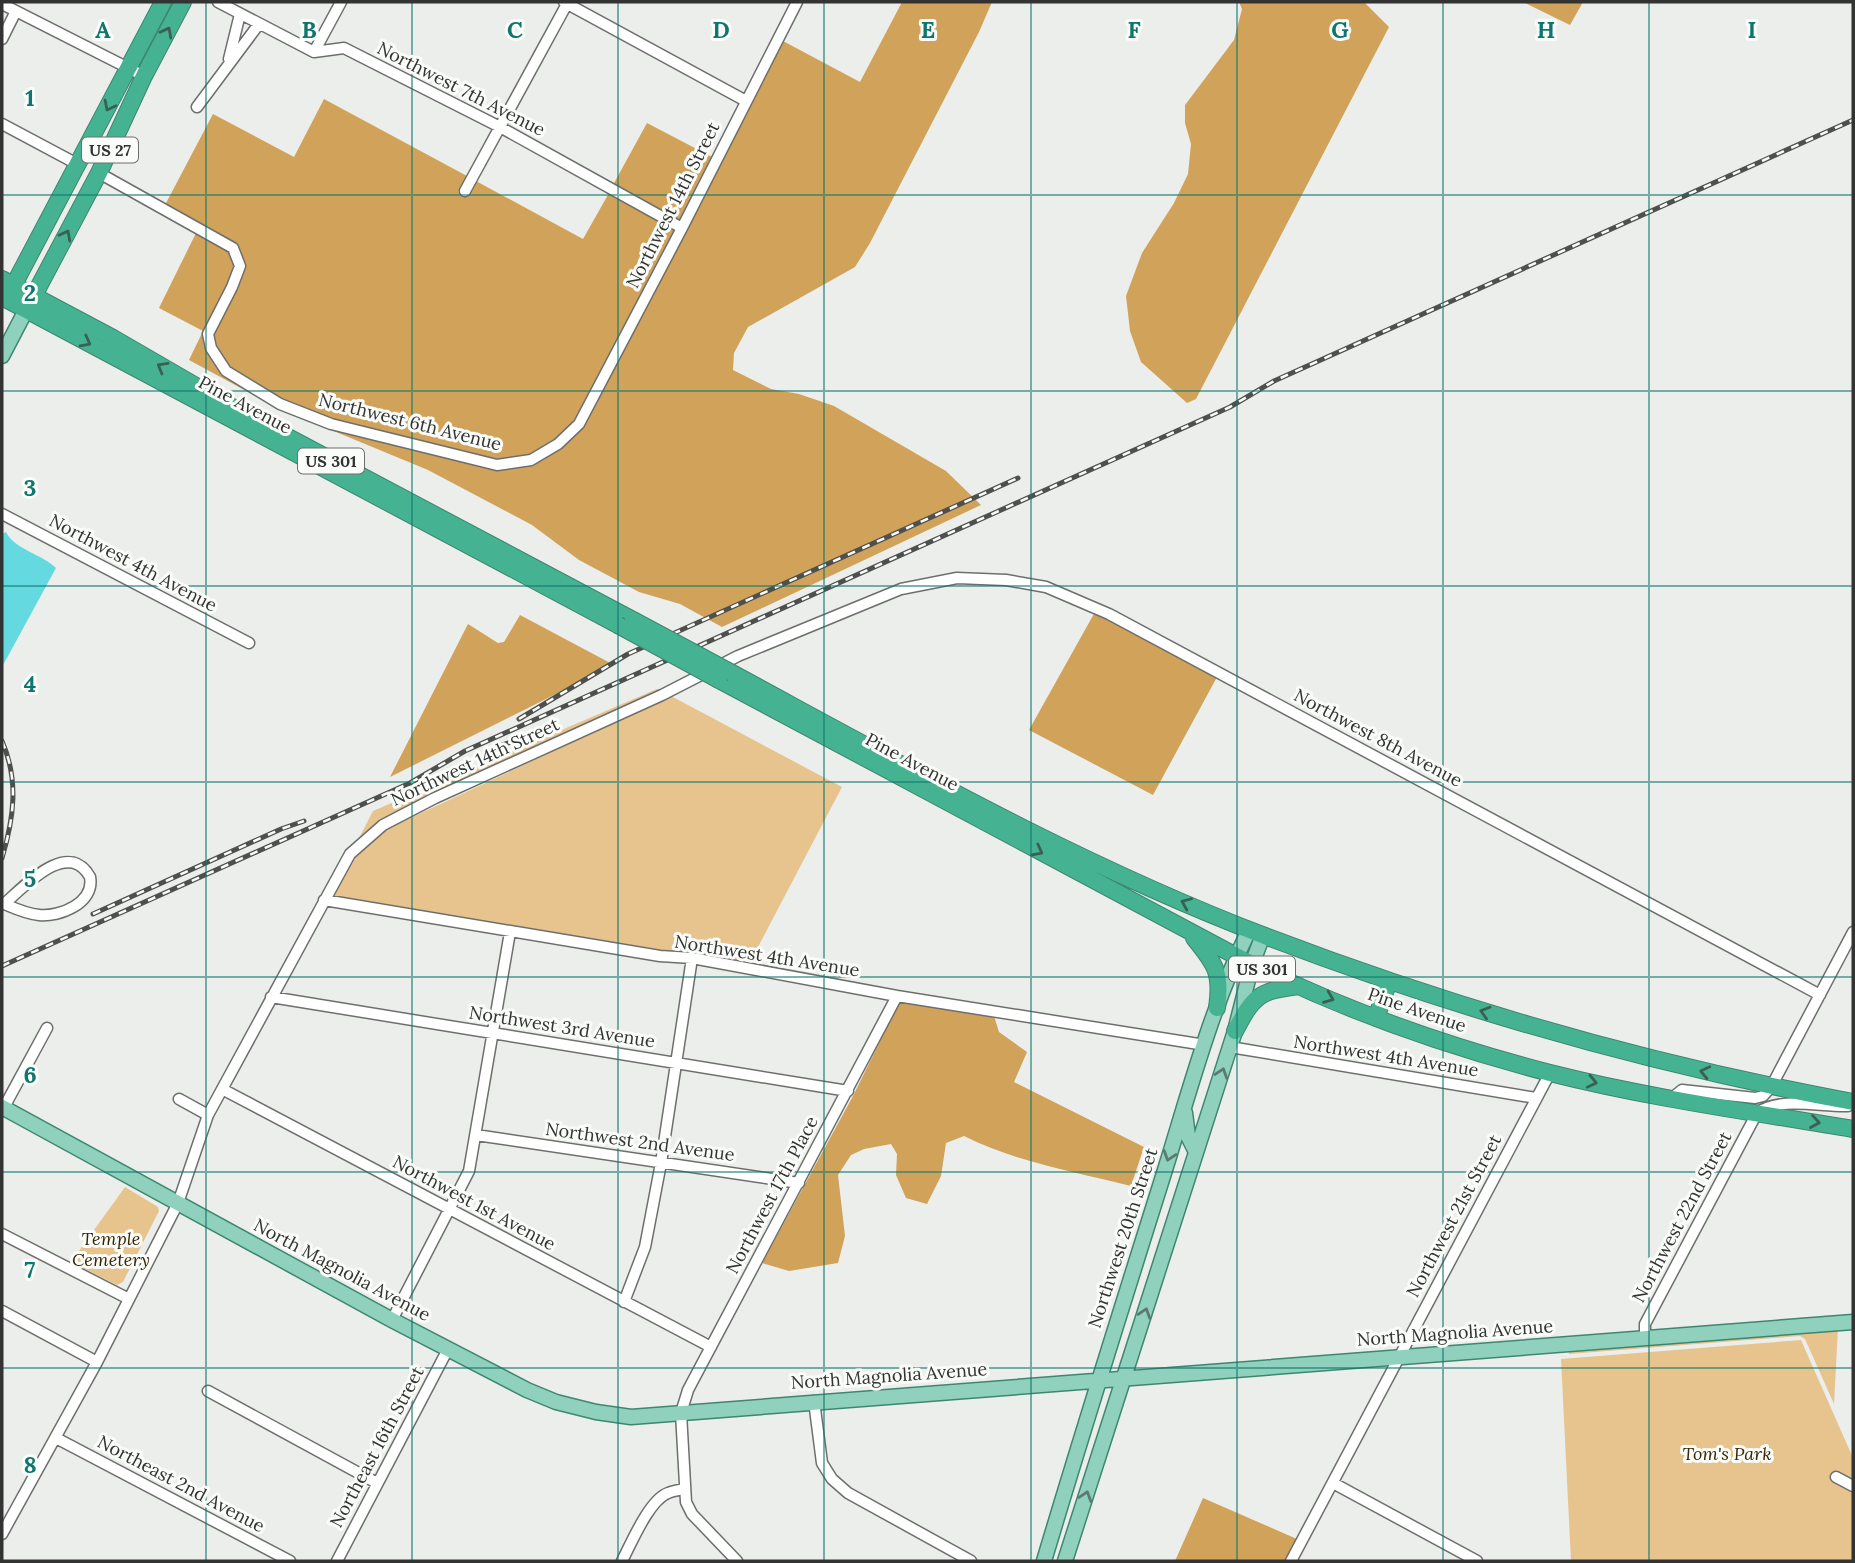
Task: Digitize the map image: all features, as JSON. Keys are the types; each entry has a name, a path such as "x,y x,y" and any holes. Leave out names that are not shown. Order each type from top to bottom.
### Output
{"highway":[{"name":"US 27","path":"5,294 79,165 163,2"},
{"name":"US 27","path":"30,303 99,173 144,76 183,2"},
{"name":"Pine Avenue","path":"5,294 30,303 1089,869 1188,931 1299,986 1438,1040 1549,1073 1672,1098 1853,1129"},
{"name":"Pine Avenue","path":"1089,869 1389,981 1536,1028 1644,1057 1853,1104"},
{"path":"1188,931 1213,961 1219,973 1217,1008"},
{"path":"1376,1018 1389,981"},
{"path":"1235,1031 1249,1004 1260,995 1276,989 1299,986"}],"main road":[{"path":"2,356 30,303"},
{"path":"1065,1561 1235,1031 1252,964 1256,933"},
{"name":"Northwest 20th Street","path":"1044,1561 1217,1008 1236,956 1256,933"},
{"path":"1184,1108 1188,1136 1196,1152"},
{"name":"North Magnolia Avenue","path":"2,1109 527,1390 556,1402 631,1417 1853,1322"}],"street":[{"path":"218,2 314,52 341,2"},
{"path":"465,191 566,2 747,101"},
{"name":"Northwest 14th Street","path":"579,424 797,2"},
{"path":"2,4 144,76"},
{"path":"2,39 16,11"},
{"path":"227,65 240,14"},
{"path":"197,107 259,24"},
{"name":"Northwest 7th Avenue","path":"314,52 344,48 500,127 682,228"},
{"path":"2,124 79,165"},
{"name":"Northwest 6th Avenue","path":"99,173 233,248 240,266 208,334 211,348 226,371 280,404 331,424 497,465 531,460 558,444 579,424"},
{"name":"Northwest 4th Avenue","path":"2,514 249,643"},
{"name":"Northwest 8th Avenue","path":"901,589 957,578 1006,580 1046,587 1073,597 1820,995"},
{"name":"Northwest 14th Street","path":"2,1534 7,1513 56,1438 178,1203 208,1115 350,854 383,825 435,798 662,695 738,656 901,589"},
{"path":"69,861 78,864 90,877 91,889 85,898 77,905 57,913 37,915 3,903 41,873 60,863 69,861"},
{"name":"Northwest 4th Avenue","path":"324,900 660,956 692,958 897,996 1205,1045"},
{"path":"392,1320 469,1171 510,932"},
{"path":"1672,1098 1682,1090 1755,1098 1763,1096 1771,1087 1853,932"},
{"path":"624,1302 645,1247 661,1163 692,958"},
{"name":"Northwest 17th Place","path":"681,1413 688,1390 897,996"},
{"name":"Northwest 3rd Avenue","path":"271,997 848,1091"},
{"path":"2,1109 47,1028"},
{"name":"Northwest 4th Avenue","path":"1230,1047 1536,1098"},
{"name":"Northwest 21st Street","path":"1291,1561 1549,1073"},
{"name":"Northwest 1st Avenue","path":"222,1089 711,1347"},
{"path":"179,1100 208,1115"},
{"path":"1757,1113 1765,1107 1783,1104 1824,1107 1853,1104"},
{"name":"Northwest 22nd Street","path":"1645,1339 1645,1324 1757,1113"},
{"name":"Northwest 2nd Avenue","path":"476,1135 799,1183"},
{"path":"2,1234 129,1299"},
{"path":"3,1314 97,1362"},
{"name":"Northeast 16th Street","path":"337,1561 448,1349"},
{"path":"208,1391 377,1483"},
{"path":"814,1401 822,1463 832,1479 848,1493 971,1561"},
{"path":"681,1413 686,1502 692,1514 737,1561"},
{"name":"Northeast 2nd Avenue","path":"56,1438 290,1561"},
{"path":"1836,1477 1853,1486"},
{"path":"1333,1483 1477,1561"},
{"path":"622,1561 658,1500 666,1493 684,1489"}],"green space":[{"path":"660,690 357,842 373,811"},
{"path":"671,696 842,787 749,964 332,897 354,858 387,829"},
{"name":"Temple Cemetery","path":"125,1187 158,1207 159,1211 123,1282 117,1285 71,1262"},
{"path":"1838,1328 1834,1404 1805,1339 1800,1336 1569,1354 1569,1349"},
{"name":"Tom's Park","path":"1801,1340 1853,1458 1853,1561 1571,1561 1561,1359"}],"shaded area":[{"path":"902,2 992,2 870,243 855,267 748,327 734,353 733,370 771,389 799,394 834,406 946,471 981,505 722,627 680,604 639,592 579,560 532,525 428,470 295,415 496,469 535,464 561,448 586,424 783,41 860,82"},
{"path":"1239,2 1364,2 1389,27 1196,399 1187,403 1141,362 1130,331 1126,296 1142,253 1174,203 1188,174 1191,144 1185,123 1185,105 1234,40 1242,9"},
{"path":"1523,2 1583,2 1570,25"},
{"path":"324,99 467,176 458,192 467,197 476,181 583,239 609,193 676,229 574,421 554,440 529,456 497,460 333,419 282,400 229,368 216,347 214,335 237,289 244,268 238,247 165,205 213,114 294,157"},
{"path":"647,123 712,157 680,221 613,185"},
{"path":"196,233 229,251 234,266 207,350 276,407 189,360 203,331 159,308"},
{"path":"1095,612 1217,677 1153,795 1029,730"},
{"path":"520,615 614,665 390,777 468,624 498,643 504,642"},
{"path":"900,1001 994,1016 999,1032 1027,1052 1014,1082 1144,1147 1131,1186 1025,1160 964,1136 946,1143 941,1176 927,1204 906,1198 896,1175 897,1154 891,1144 864,1149 851,1155 838,1175 845,1236 838,1263 789,1271 762,1263 853,1096"},
{"path":"1203,1498 1297,1539 1285,1561 1175,1561"}],"water":[{"path":"6,532 22,548 56,568 2,667 2,534"}],"railway":[{"path":"2,966 410,783 465,751 1230,407 1274,381 1853,120"},
{"path":"519,719 628,654 1018,478"},
{"path":"493,748 523,738"},
{"path":"2,741 13,785 12,814 2,858"},
{"path":"93,914 304,821"}]}
